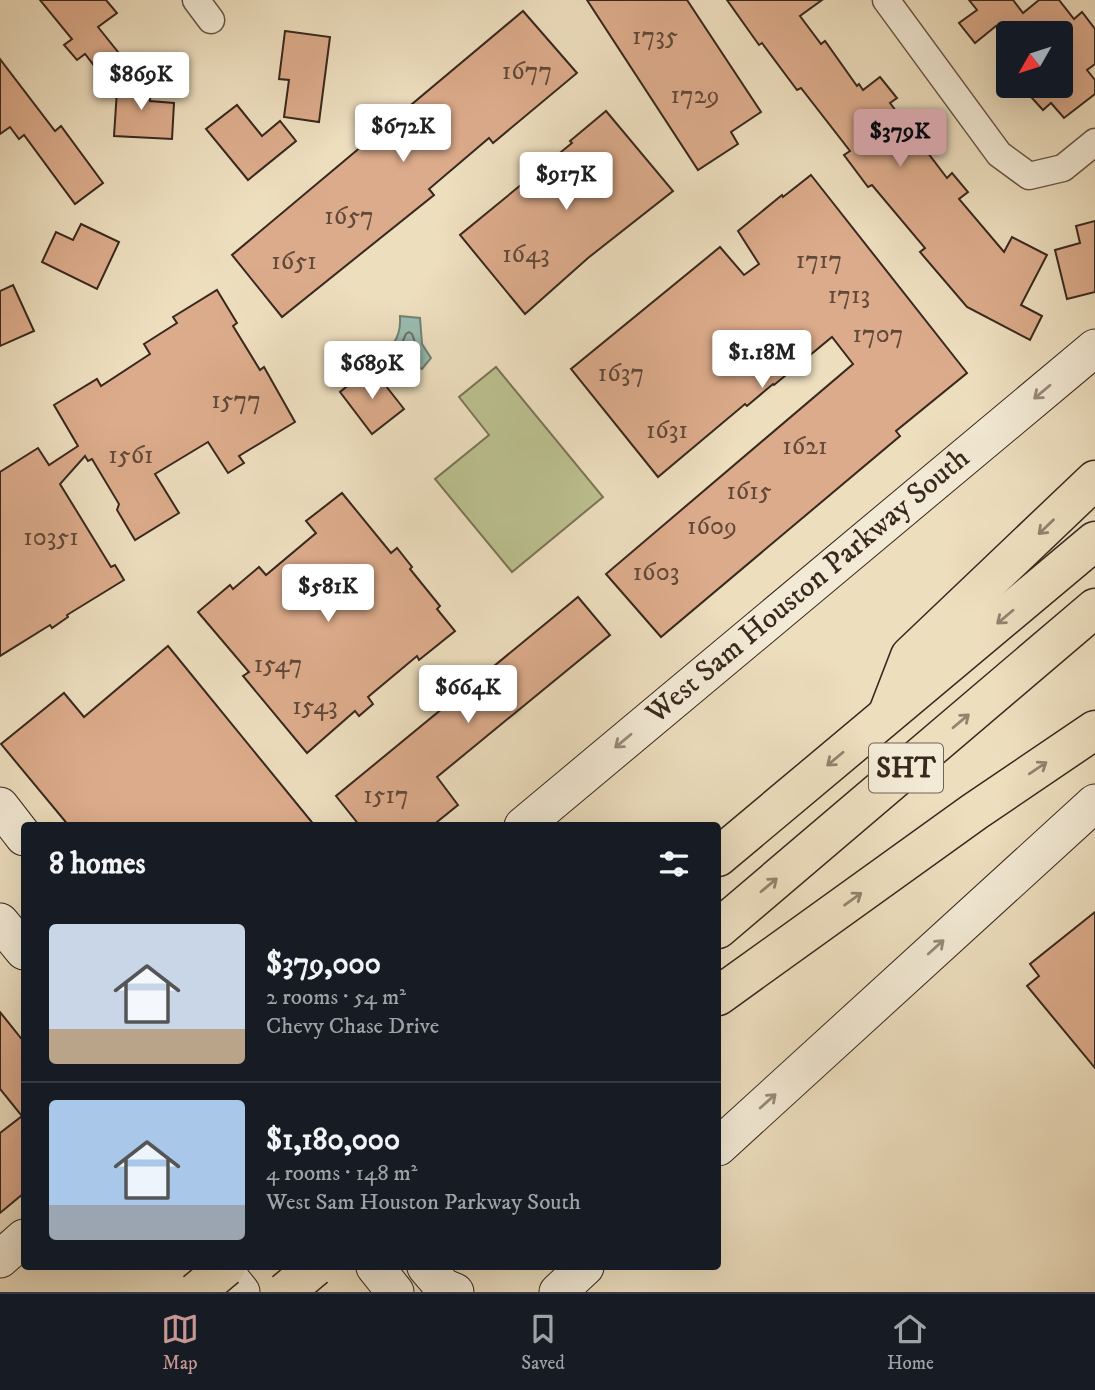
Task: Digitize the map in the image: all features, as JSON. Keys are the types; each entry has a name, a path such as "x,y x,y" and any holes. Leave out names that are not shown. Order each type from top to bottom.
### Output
{"highway":[{"path":"887,716 910,656 1095,480"},
{"name":"SHT","path":"721,854 1095,541"},
{"name":"SHT","path":"721,926 1095,608"},
{"path":"721,994 974,812 1095,730"},
{"path":"196,1292 221,1270"},
{"path":"285,1292 311,1270"}],"main road":[{"name":"West Sam Houston Parkway South","path":"528,822 1095,348"},
{"path":"721,1144 1095,803"},
{"path":"0,806 21,833"},
{"path":"0,922 21,947"},
{"path":"0,1259 21,1241"},
{"path":"226,1270 241,1292"},
{"path":"289,1270 307,1292"},
{"path":"377,1270 395,1292"},
{"path":"429,1270 443,1287 455,1292"},
{"path":"557,1292 582,1270"}],"street":[{"path":"886,0 999,154 1029,176 1063,168 1095,142"}],"green space":[{"path":"496,367 603,497 512,572 435,479 489,435 459,397"}],"water":[{"path":"400,316 420,318 422,344 431,358 422,369 410,363 391,367 382,355 397,338"}],"building":[{"path":"40,0 106,0 117,13 98,27 118,52 96,68 85,54 77,60 64,45 72,39"},
{"path":"587,0 687,0 761,112 731,132 738,144 698,170"},
{"path":"727,0 822,0 800,16 821,44 825,41 857,86 859,84 863,90 880,77 897,98 890,103 947,178 952,173 968,192 959,199 1004,252 1012,237 1047,255 1021,305 1042,316 1030,340 967,307 920,252 925,248 872,185 868,187 844,155 850,151 801,88 797,90 762,43 759,45"},
{"path":"969,0 1013,0 1023,13 1039,0 1059,0 1074,19 1082,12 1095,29 1095,64 1087,70 1095,80 1095,94 1064,118 1051,103 1043,110 1032,98 1073,98 1073,21 996,21 996,26 975,43 959,23 977,10"},
{"path":"523,11 577,73 493,143 489,138 429,189 434,195 282,317 232,255"},
{"path":"285,31 330,37 319,122 284,117 289,80 279,79"},
{"path":"0,59 55,131 61,126 103,183 75,204 24,135 19,139 10,127 0,134"},
{"path":"118,75 144,77 144,90 151,90 150,101 174,103 172,139 114,136"},
{"path":"237,105 262,136 280,121 296,141 248,180 206,129"},
{"path":"606,111 673,191 588,258 525,314 460,235 572,143 570,141"},
{"path":"811,175 967,373 896,431 900,436 661,637 606,574 853,364 832,337 747,406 745,404 658,477 571,369 720,247 744,275 759,264 738,231"},
{"path":"1095,221 1095,292 1067,299 1055,250 1080,243 1076,226"},
{"path":"81,224 119,242 97,289 42,262 56,232 73,240"},
{"path":"13,285 34,331 0,346 0,291"},
{"path":"217,290 237,323 233,326 260,370 264,367 295,422 239,456 244,463 228,473 208,442 155,474 179,513 135,540 117,510 119,504 92,459 88,461 85,456 60,484 111,567 115,565 124,580 67,615 68,617 52,628 50,625 0,656 0,472 38,448 49,465 78,446 54,405 97,379 101,386 150,354 144,344 177,323 173,317"},
{"path":"371,367 404,409 372,434 340,392"},
{"path":"342,493 391,553 397,548 440,606 437,609 455,631 419,660 417,656 368,697 373,704 359,716 355,711 307,753 243,676 249,672 198,612 230,585 233,589 259,567 266,575 316,533 306,521"},
{"path":"578,597 610,635 437,777 458,805 437,822 357,822 336,796"},
{"path":"168,646 312,822 66,822 1,744 64,693 84,717"},
{"path":"1095,912 1095,1068 1027,986 1039,976 1030,964"},
{"path":"0,1012 21,1038 21,1115 0,1089"},
{"path":"21,1117 21,1196 0,1213 0,1133"}]}
